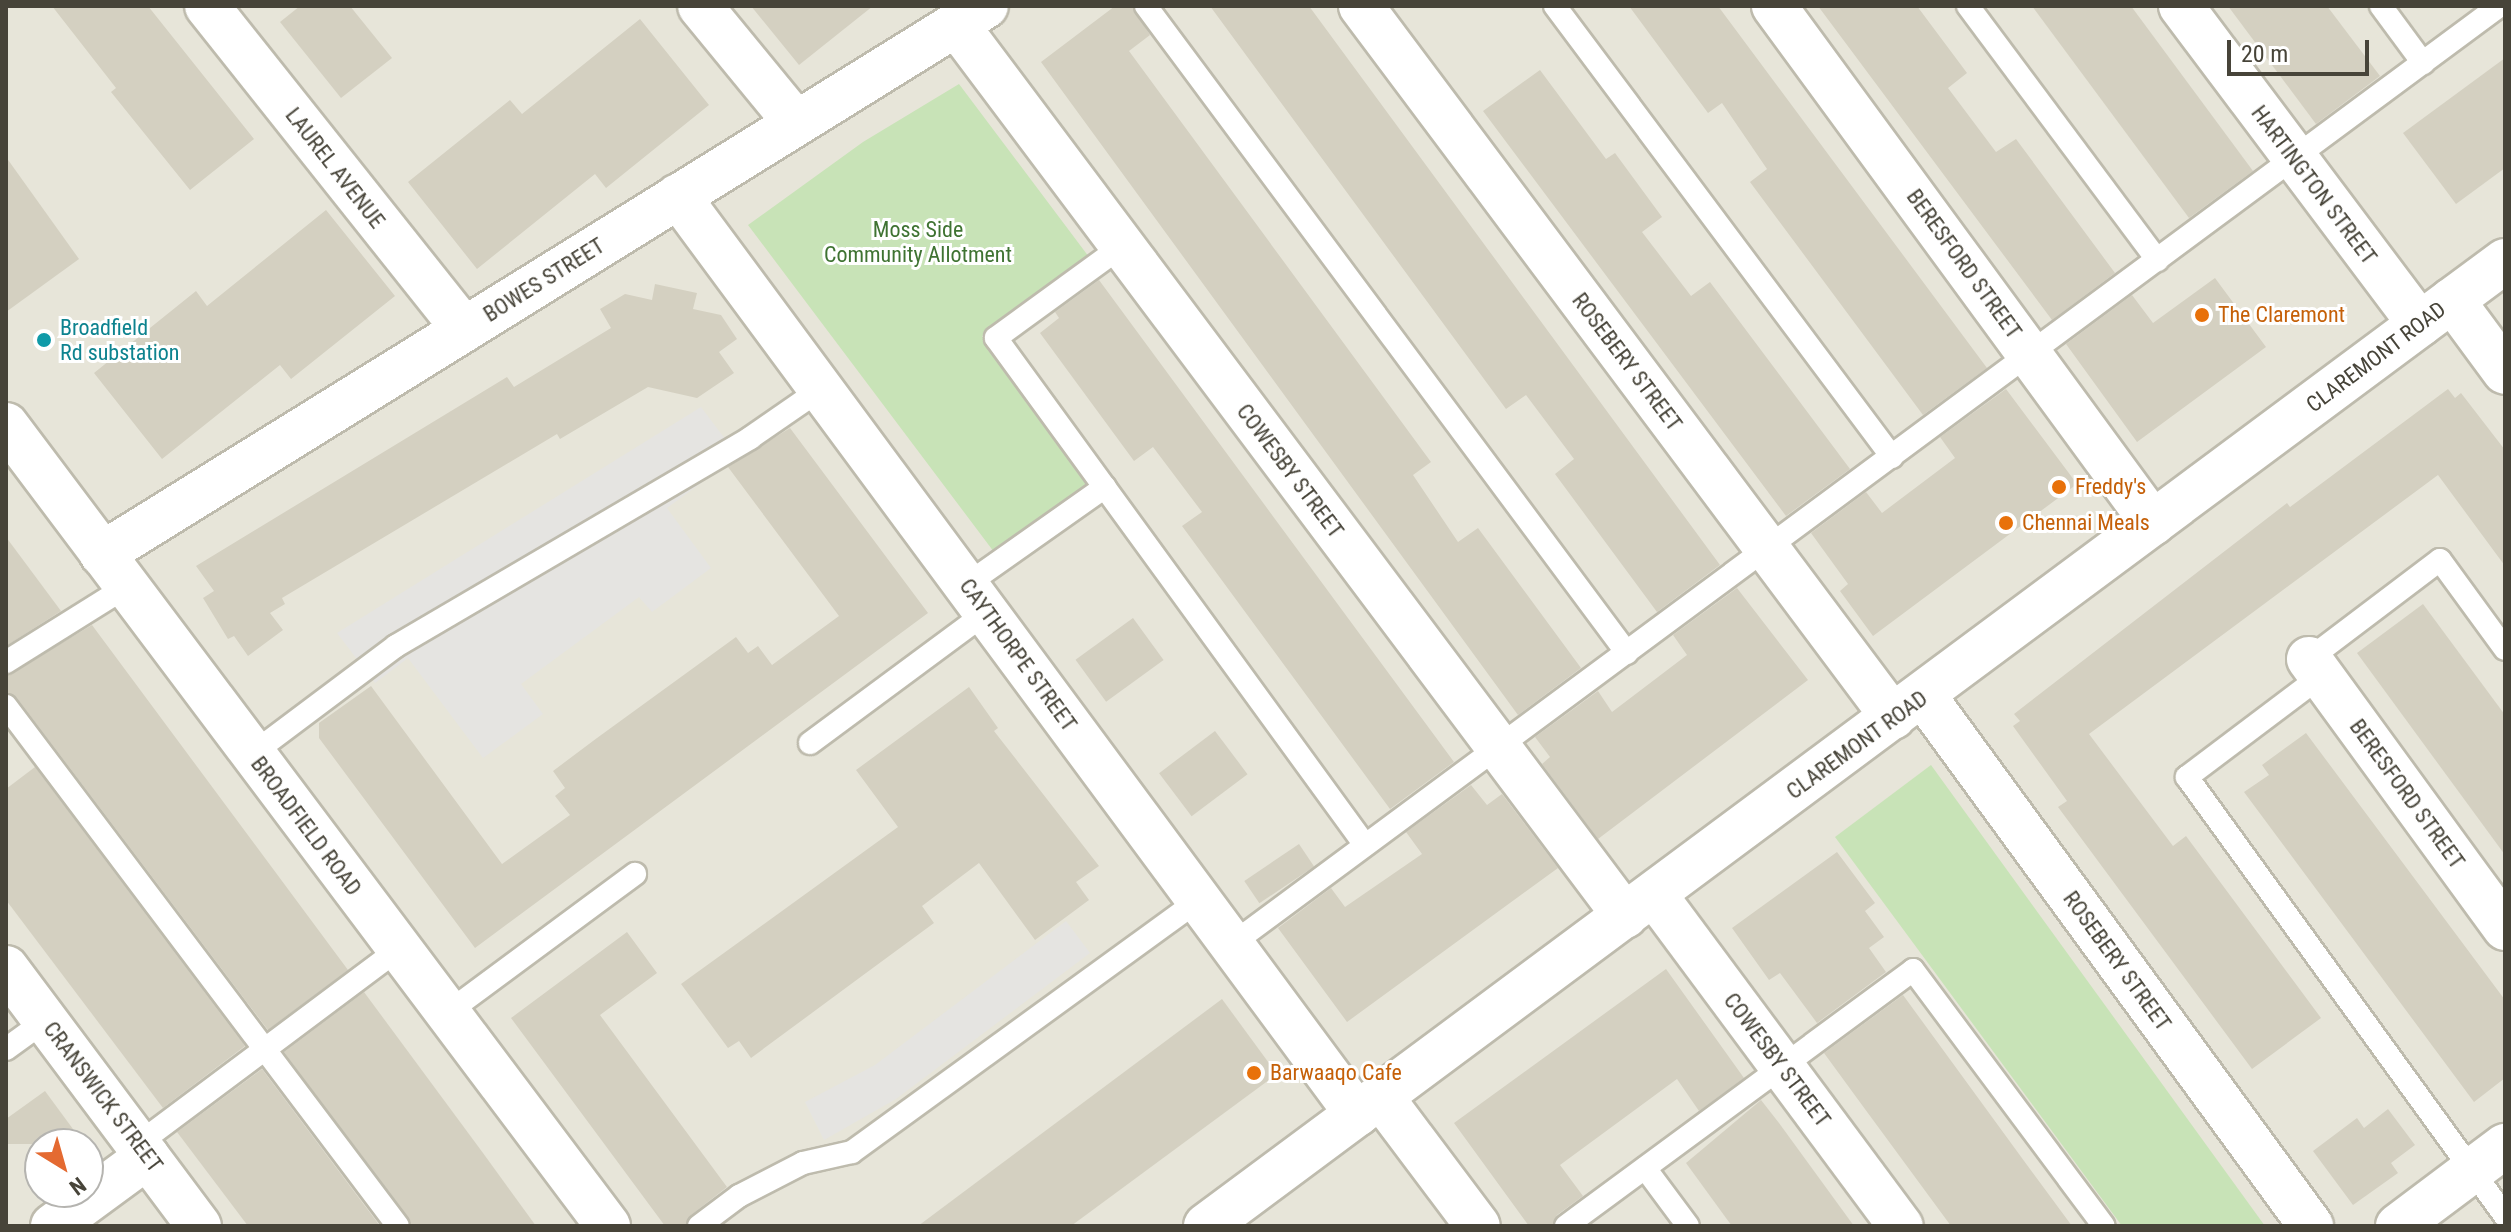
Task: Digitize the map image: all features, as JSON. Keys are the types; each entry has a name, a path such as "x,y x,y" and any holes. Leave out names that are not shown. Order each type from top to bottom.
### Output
{"street":[{"name":"LAUREL AVENUE","path":"207,6 464,329"},
{"path":"700,6 796,123"},
{"name":"ROSEBERY STREET","path":"1361,6 1766,548 1908,706 2311,1226"},
{"name":"BERESFORD STREET","path":"1774,6 2153,523"},
{"name":"HARTINGTON STREET","path":"2181,6 2294,157 2436,312 2505,372"},
{"name":"BOWES STREET","path":"114,570 464,329 971,15"},
{"name":"COWESBY STREET","path":"971,15 1122,246 1497,748 1782,1066 1901,1226"},
{"name":"CAYTHORPE STREET","path":"678,196 1232,944 1369,1105 1478,1226"},
{"name":"CLAREMONT ROAD","path":"1206,1226 2505,261"},
{"name":"BROADFIELD ROAD","path":"6,425 608,1226"},
{"name":"BERESFORD STREET","path":"2315,668 2505,928"},
{"name":"CRANSWICK STREET","path":"6,968 199,1226"},
{"path":"53,1226 143,1150"},
{"path":"2398,1226 2488,1158"}],"lane":[{"path":"1146,6 1627,653"},
{"path":"1555,6 1892,457"},
{"path":"1968,6 2157,260"},
{"path":"2381,6 2423,63"},
{"path":"1232,944 2499,6"},
{"path":"1122,246 996,338 1365,845"},
{"path":"252,754 396,646 750,438 821,389"},
{"path":"810,743 1105,487"},
{"path":"2505,649 2440,560 2187,777 2488,1158 2505,1216"},
{"path":"6,662 114,570"},
{"path":"6,706 398,1226"},
{"path":"447,1013 635,874"},
{"path":"699,1226 739,1196 803,1163 852,1152 1199,900"},
{"path":"143,1150 265,1049 399,949"},
{"path":"1566,1226 1913,970 2104,1226"},
{"path":"6,1049 46,1020"},
{"path":"1645,1168 1688,1226"}],"shaded area":[{"path":"6,6 2505,6 2505,1226 6,1226"},
{"path":"701,407 738,456 667,508 711,568 652,612 639,597 521,684 543,714 483,758 408,658 375,683 337,633"},
{"path":"1066,921 1090,953 896,1099 824,1140 805,1102 875,1065"}],"green space":[{"name":"Moss Side Community Allotment","path":"959,84 1089,257 982,336 1090,484 994,552 748,225 863,142"},
{"path":"1931,765 2265,1226 2122,1226 1835,837"}],"building":[{"path":"52,6 148,6 254,139 190,190 111,92 116,88"},
{"path":"300,6 350,6 392,58 341,98 280,22"},
{"path":"751,6 873,6 799,65"},
{"path":"1115,6 1132,6 1150,35 1129,51 1431,462 1413,475 1458,542 1478,528 1581,668 1518,715 1041,62"},
{"path":"1210,6 1309,6 1720,565 1657,612 1555,474 1574,459 1526,395 1506,409"},
{"path":"1629,6 1718,6 1987,368 1923,415 1750,182 1767,169 1722,103 1708,113"},
{"path":"1818,6 1917,6 1967,73 1948,88 1996,152 2016,139 2115,273 2052,320"},
{"path":"2032,6 2131,6 2253,171 2189,218"},
{"path":"2228,6 2327,6 2380,76 2316,124"},
{"path":"640,19 709,105 606,188 595,174 477,269 408,182 510,100 522,114"},
{"path":"2505,58 2505,168 2456,204 2403,133"},
{"path":"1540,70 1606,159 1615,153 1662,217 1642,232 1691,296 1710,282 1850,469 1786,516 1483,111"},
{"path":"6,157 79,259 6,312"},
{"path":"326,210 395,296 291,379 280,365 162,459 94,373 196,291 207,306"},
{"path":"2215,278 2266,347 2137,442 2066,344 2132,295 2153,323"},
{"path":"1099,280 1454,762 1390,809 1182,526 1202,512 1153,447 1134,461 1040,333 1059,318 1055,312"},
{"path":"655,284 697,293 693,309 721,315 737,339 719,352 734,373 697,398 648,387 560,439 557,434 282,598 285,604 270,613 283,630 248,656 234,636 228,639 203,598 214,591 196,566 507,377 514,387 611,328 600,309 625,294 652,300"},
{"path":"2006,389 2077,484 1873,636 1840,591 1848,584 1811,533 1866,492 1882,513 1955,458 1940,437"},
{"path":"2448,389 2455,398 2461,393 2505,450 2505,566 2438,475 2089,734 2173,846 2186,836 2321,1018 2252,1069 2058,807 2067,801 2013,726 2020,721 2014,714 2287,503 2290,507"},
{"path":"790,428 928,613 475,948 319,738 319,723 371,686 502,864 570,815 555,796 565,788 553,771 597,738 736,637 748,653 758,646 772,665 839,616 728,467"},
{"path":"6,537 61,611 6,646"},
{"path":"1737,588 1808,680 1598,839 1542,764 1550,757 1535,737 1598,691 1612,712 1687,655 1673,635"},
{"path":"2423,604 2505,715 2505,855 2357,653"},
{"path":"1133,618 1164,660 1106,702 1076,660"},
{"path":"92,625 348,970 268,1030 17,698 6,692 6,676"},
{"path":"969,687 998,728 994,731 1099,866 1076,882 1089,900 1035,940 979,863 922,906 934,923 751,1058 739,1041 728,1048 681,984 898,827 856,770"},
{"path":"1215,731 1247,774 1192,816 1159,773"},
{"path":"2306,733 2505,1000 2505,1078 2474,1102 2244,792 2269,775 2262,765"},
{"path":"35,767 245,1046 163,1108 6,900 6,789"},
{"path":"1471,785 1487,805 1502,794 1558,868 1347,1022 1278,928 1331,888 1345,907 1422,854 1406,832"},
{"path":"1299,844 1314,866 1259,903 1244,881"},
{"path":"1837,852 1875,903 1865,911 1884,937 1869,948 1886,972 1817,1023 1780,973 1769,980 1732,928"},
{"path":"627,932 657,973 600,1015 727,1187 691,1215 685,1226 665,1226 511,1018"},
{"path":"1666,969 1744,1078 1699,1111 1677,1079 1560,1165 1583,1196 1557,1215 1552,1226 1529,1226 1454,1123"},
{"path":"364,992 536,1226 412,1226 284,1052"},
{"path":"1903,995 2072,1226 1951,1226 1862,1105 1824,1053"},
{"path":"1222,999 1277,1074 1071,1226 918,1226"},
{"path":"262,1069 380,1226 248,1226 177,1132"},
{"path":"45,1091 72,1128 24,1128 24,1144 6,1144 6,1119"},
{"path":"1761,1100 1854,1226 1732,1226 1726,1218 1686,1163"},
{"path":"2388,1109 2415,1145 2391,1163 2398,1173 2353,1205 2313,1151 2357,1118 2364,1128"}],"place":[{"name":"The Claremont","path":"2202,315"},
{"name":"Broadfield Rd substation","path":"44,340"},
{"name":"Freddy's","path":"2059,487"},
{"name":"Chennai Meals","path":"2006,523"},
{"name":"Barwaaqo Cafe","path":"1254,1073"}]}
